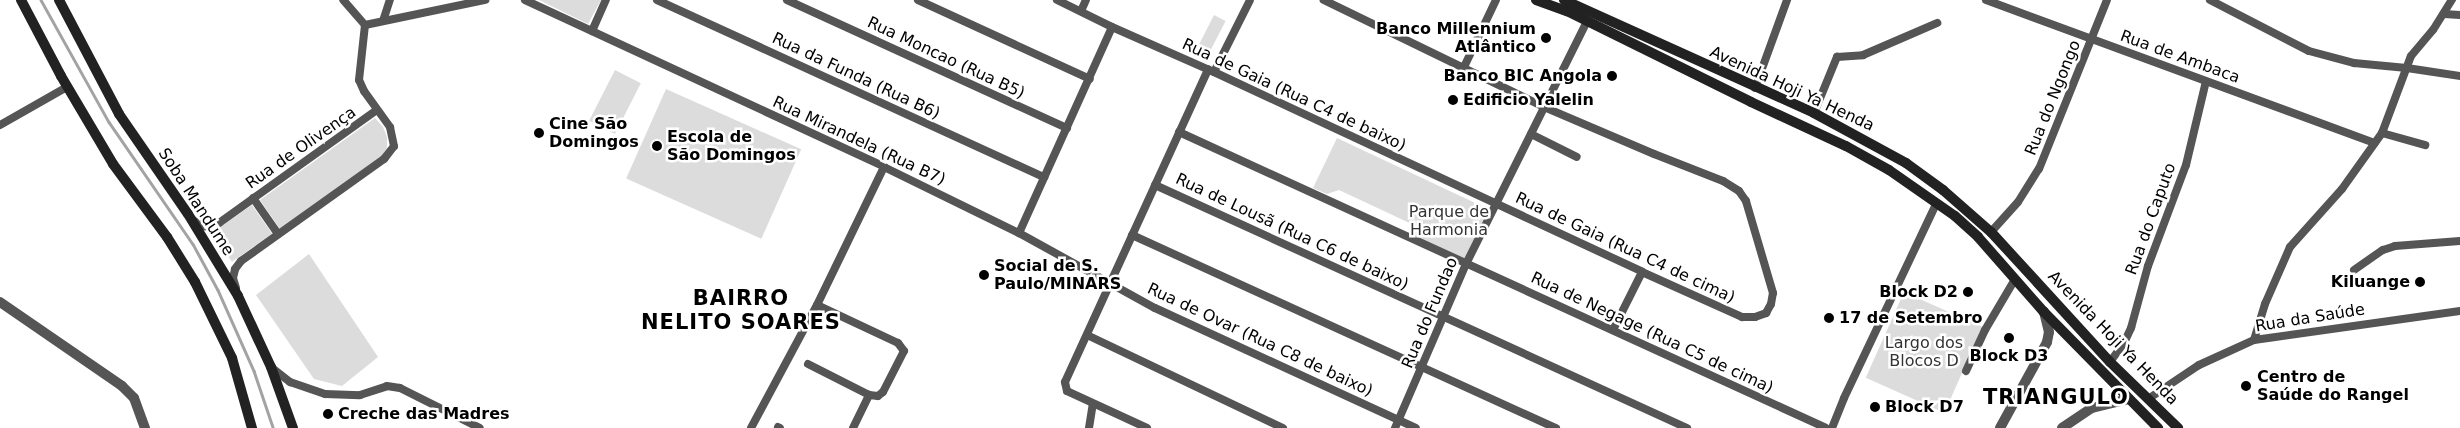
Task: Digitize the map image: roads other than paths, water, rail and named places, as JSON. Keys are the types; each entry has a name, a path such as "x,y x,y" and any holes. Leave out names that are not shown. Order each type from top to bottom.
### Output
{"main road":[{"path":"21,0 67,87 113,164 167,237 195,282 232,358 252,428"},
{"name":"Soba Mandume","path":"59,0 119,114 188,214 238,296 271,367 293,428"},
{"name":"Avenida Hoji Ya Henda","path":"1536,0 1567,11 1846,146 1889,170 1955,216 1978,237 2044,312 2158,428"},
{"name":"Avenida Hoji Ya Henda","path":"1564,0 1755,88 1814,112 1906,164 1943,190 1991,232 2110,362 2178,428"}],"street":[{"path":"343,0 364,25 485,0"},
{"path":"383,21 390,0"},
{"name":"Rua Mirandela (Rua B7)","path":"526,0 884,167 1019,233 1111,284"},
{"path":"592,31 606,0"},
{"name":"Rua da Funda (Rua B6)","path":"657,0 1044,177"},
{"name":"Rua Moncao (Rua B5)","path":"787,0 1067,128"},
{"path":"918,0 1090,78"},
{"name":"Rua de Gaia (Rua C4 de baixo)","path":"1057,0 1496,204"},
{"path":"1081,11 1086,0"},
{"path":"1147,428 1066,391 1064,388 1068,375 1179,132 1250,0"},
{"path":"1324,0 1544,107"},
{"path":"1464,67 1496,0"},
{"path":"1755,88 1788,0"},
{"name":"Rua de Ambaca","path":"1986,0 2366,139 2374,144"},
{"name":"Rua do Ngongo","path":"1991,232 2018,202 2039,170 2107,0"},
{"path":"2210,0 2309,51 2354,63 2460,76"},
{"path":"2254,340 2264,304 2290,247 2342,189 2382,133 2411,56 2444,14 2452,0"},
{"path":"2444,14 2460,15"},
{"name":"Rua do Fundao","path":"1397,424 1467,262 1587,21"},
{"path":"1814,112 1836,57 1863,54 1937,23"},
{"name":"Rua de Olivença","path":"188,214 202,226 210,227 377,110 359,80 364,25"},
{"path":"1019,233 1112,27"},
{"name":"Rua do Caputo","path":"2110,362 2124,343 2131,328 2145,273 2186,166 2206,81"},
{"path":"0,125 67,87"},
{"name":"Rua de Gaia (Rua C4 de cima)","path":"1496,204 1742,317 1755,317 1766,313 1771,304 1773,293 1746,201 1739,191 1723,181 1544,107"},
{"path":"238,296 233,278 235,268 241,261 390,152 394,146 390,127 377,110"},
{"name":"Rua de Negage (Rua C5 de cima)","path":"1179,132 1467,262 1826,428"},
{"path":"2382,133 2425,145"},
{"path":"1530,134 1577,157"},
{"path":"751,428 817,305 884,167"},
{"name":"Rua de Lousã (Rua C6 de baixo)","path":"1155,185 1687,428"},
{"path":"253,198 278,234"},
{"path":"1832,428 1844,398 1936,204"},
{"path":"1132,235 1556,428"},
{"path":"2354,270 2383,250 2395,246 2460,241"},
{"path":"1613,330 1642,272"},
{"path":"1966,371 1985,330 2015,279"},
{"name":"Rua de Ovar (Rua C8 de baixo)","path":"1111,284 1155,308 1397,424 1416,428"},
{"path":"0,302 122,386 134,398 145,428"},
{"path":"808,364 869,395 878,396 883,392 904,351 903,347 817,305"},
{"name":"Rua da Saúde","path":"2148,399 2198,365 2254,340 2460,311"},
{"path":"2000,428 2047,342 2049,332 2044,312"},
{"path":"1087,335 1283,428"},
{"path":"271,367 290,382 325,394 360,395 387,386 400,388 471,426 480,428"},
{"path":"853,428 869,395"},
{"path":"2062,428 2092,408 2129,399"},
{"path":"1089,428 1093,404"}],"waterway":[{"path":"41,0 109,122 193,244 218,290 254,371 273,427"}],"place":[{"name":"Banco Millennium Atlântico","path":"1546,38"},
{"name":"Banco BIC Angola","path":"1612,76"},
{"name":"Edificio Yalelin","path":"1453,100"},
{"name":"Cine São Domingos","path":"539,133"},
{"name":"Escola de São Domingos","path":"657,146"},
{"name":"Social de S. Paulo/MINARS","path":"984,275"},
{"name":"Kiluange","path":"2420,282"},
{"name":"Block D2","path":"1968,292"},
{"name":"17 de Setembro","path":"1829,318"},
{"name":"Block D3","path":"2009,338"},
{"name":"Centro de Saúde do Rangel","path":"2246,386"},
{"name":"Block D7","path":"1875,407"},
{"name":"Creche das Madres","path":"328,414"}],"district":[{"name":"BAIRRO NELITO SOARES","path":"741,310"},
{"name":"TRIANGULO","path":"2056,397"}],"park label":[{"name":"Parque de Harmonia","path":"1449,221"},
{"name":"Largo dos Blocos D","path":"1924,352"}]}
